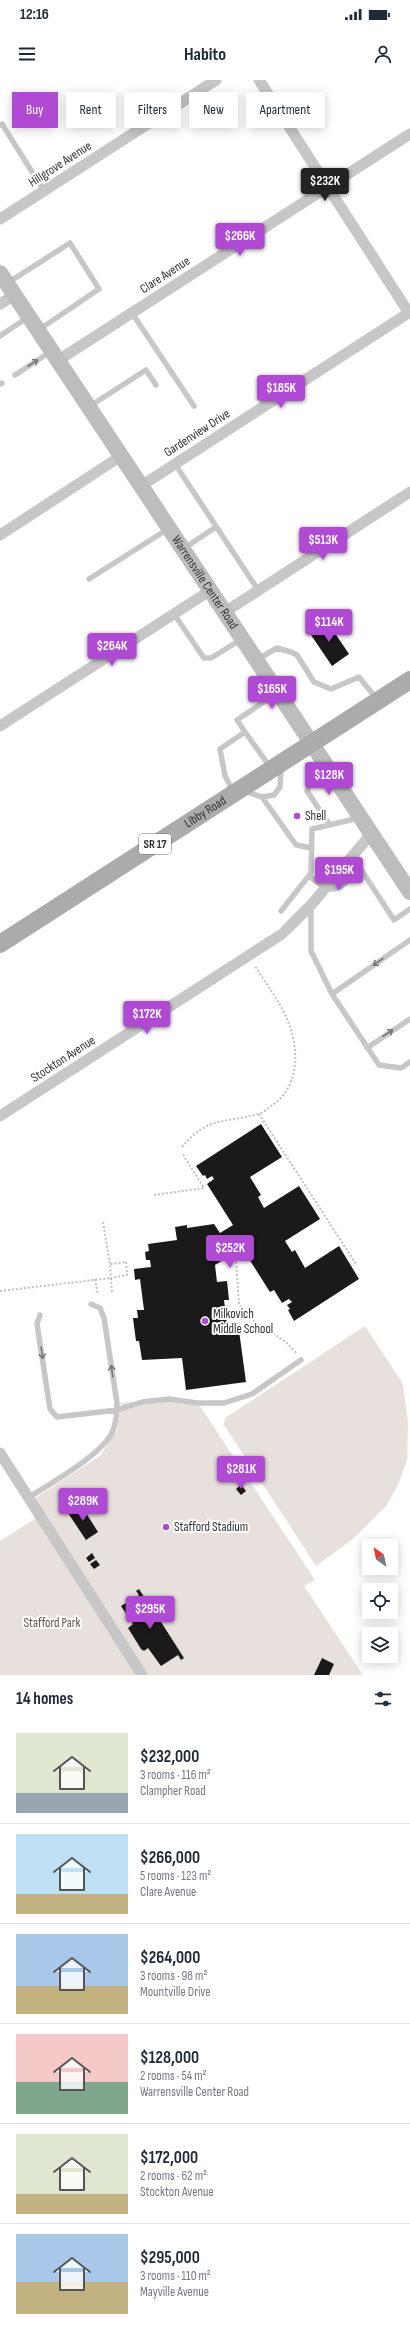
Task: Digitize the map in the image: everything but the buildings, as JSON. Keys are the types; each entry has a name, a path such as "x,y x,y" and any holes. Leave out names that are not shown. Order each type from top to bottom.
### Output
{"main road":[{"name":"Warrensville Center Road","path":"7,284 225,612 310,744 327,767 410,892"},
{"name":"Libby Road","path":"0,944 410,680"}],"street":[{"name":"Hillgrove Avenue","path":"0,219 216,80"},
{"path":"259,80 409,313"},
{"name":"Clare Avenue","path":"54,356 132,313 410,134"},
{"path":"0,304 7,284"},
{"name":"Gardenview Drive","path":"141,486 409,313"},
{"path":"0,535 121,456"},
{"path":"225,612 410,492"},
{"path":"0,726 210,590"},
{"name":"Stockton Avenue","path":"0,1116 284,932 311,905 371,834"},
{"path":"0,1453 142,1675"}],"lane":[{"path":"1,125 44,190"},
{"path":"7,284 70,243 95,282 99,289 37,331"},
{"path":"132,313 194,406"},
{"path":"0,336 28,317"},
{"path":"15,375 54,356"},
{"path":"88,407 146,370 156,384"},
{"path":"175,464 258,590"},
{"path":"183,549 216,527"},
{"path":"89,579 169,528"},
{"path":"174,614 204,658 211,658 242,639"},
{"path":"256,660 277,648 285,649 297,655 314,682 331,688 358,676 378,700"},
{"path":"245,732 220,749 225,776 237,791 262,797 269,797 278,791 276,766 245,732 237,720 278,693"},
{"path":"327,767 312,780 307,791 330,824"},
{"path":"262,797 296,845 312,848"},
{"path":"281,911 309,876 312,870 311,830 314,827 361,818"},
{"path":"309,876 325,889 333,890 362,871 394,920 410,909"},
{"path":"311,905 311,951 332,994 379,1066 401,1068 410,1062"},
{"path":"332,994 410,940"},
{"path":"367,1048 410,1019"},
{"path":"28,1498 99,1448 112,1433 117,1410 104,1318 100,1308 91,1304"},
{"path":"40,1315 37,1324 50,1409 57,1417 117,1410 142,1402 169,1399 197,1403 224,1403 252,1394 301,1360"}],"path":[{"path":"182,1147 193,1134 218,1121 259,1114 282,1099 292,1082 296,1058 289,1024 255,966"},
{"path":"259,1114 356,1264"},
{"path":"154,1195 204,1188 182,1153"},
{"path":"103,1222 110,1264 112,1293"},
{"path":"244,1255 239,1256 236,1260 240,1304 248,1316 286,1342 301,1360"},
{"path":"0,1291 127,1275 126,1262 110,1264"},
{"path":"95,1280 98,1295"}],"green space":[{"path":"365,1326 403,1384 408,1423 407,1460 398,1485 386,1506 353,1539 316,1566 224,1425 225,1418"},
{"name":"Stafford Stadium","path":"160,1400 200,1406 315,1580 304,1586 363,1675 0,1675 0,1541 44,1513 34,1499 100,1456 117,1430 121,1403"}],"place":[{"name":"Shell","path":"297,816"},
{"name":"Milkovich Middle School","path":"205,1321"},
{"name":"Stafford Stadium","path":"166,1527"}],"park label":[{"name":"Stafford Park","path":"52,1623"}]}
